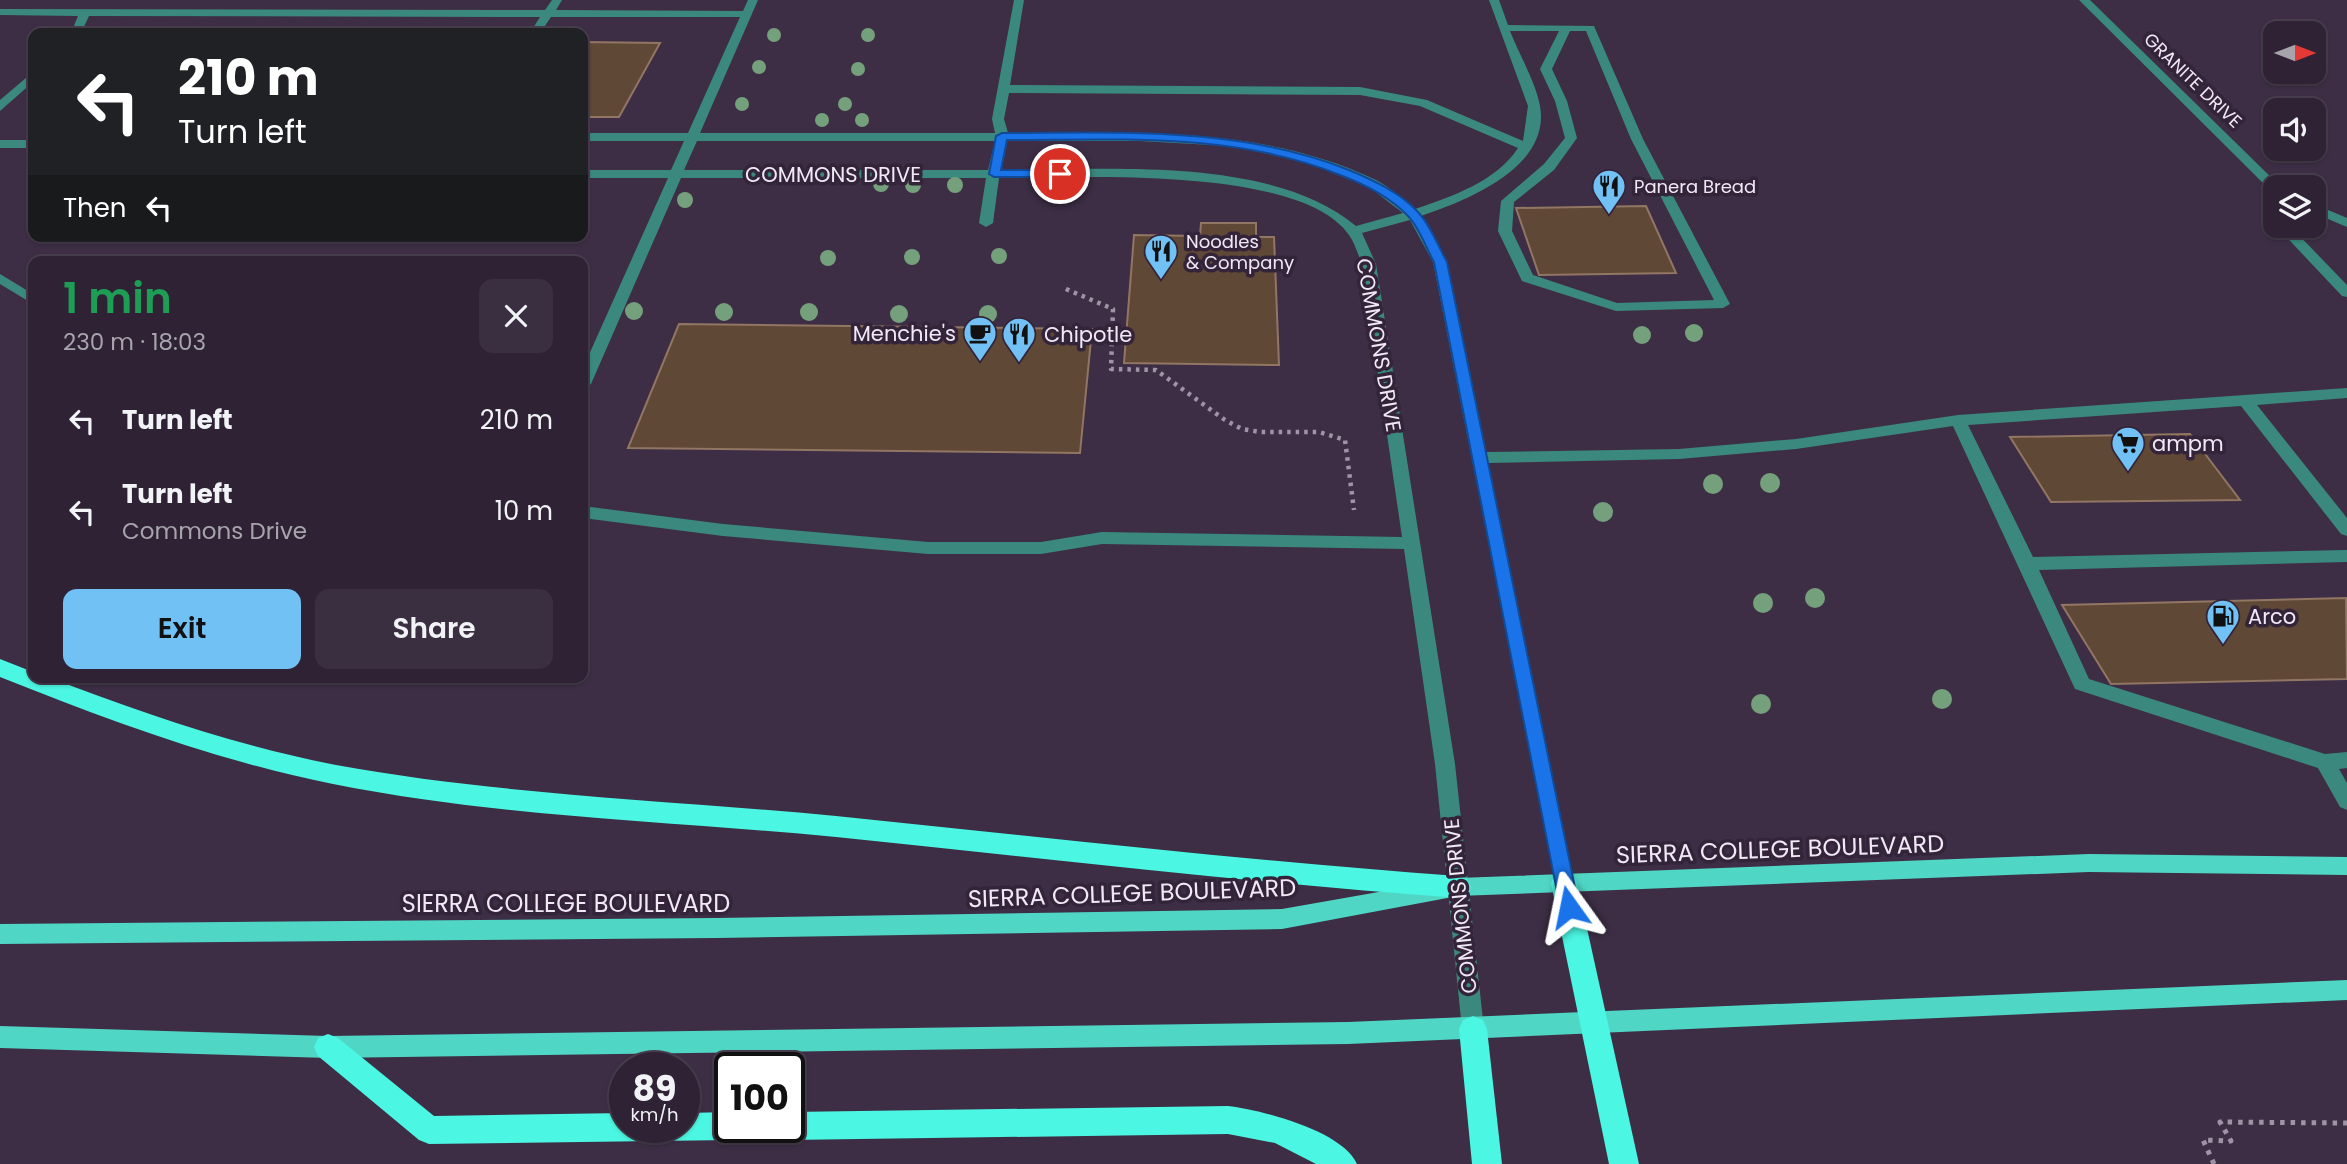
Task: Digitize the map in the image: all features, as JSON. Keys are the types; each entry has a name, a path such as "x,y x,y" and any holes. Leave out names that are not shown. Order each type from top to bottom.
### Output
{"highway":[{"path":"0,668 28,679"},
{"path":"37,683 97,707 209,744 331,773 482,798 832,827 1281,875 1458,887"},
{"path":"1564,883 1624,1164"},
{"path":"1473,1029 1487,1164"},
{"path":"328,1047 429,1130 609,1128"},
{"path":"805,1126 1228,1120 1259,1123 1285,1130 1342,1164"}],"main road":[{"name":"SIERRA COLLEGE BOULEVARD","path":"0,934 702,928 1282,919 1458,887 2089,863 2347,866"},
{"path":"0,1037 328,1047 1348,1033 2347,990"}],"street":[{"path":"538,28 557,0"},
{"path":"588,373 754,0"},
{"path":"986,223 1002,136 998,119 1002,89 1019,0"},
{"path":"1353,231 1439,207 1493,181 1527,146 1535,127 1535,107 1494,0"},
{"name":"GRANITE DRIVE","path":"2084,0 2263,175"},
{"path":"0,12 747,14"},
{"path":"78,28 85,12"},
{"path":"1503,28 1566,28 1590,28 1637,139 1723,304 1616,307 1527,278 1505,232 1508,201 1549,167 1571,138 1561,101 1546,69 1566,28"},
{"path":"0,107 28,81"},
{"path":"1002,89 1360,91 1423,103 1527,146"},
{"name":"COMMONS DRIVE","path":"588,137 1139,137 1230,142 1310,159 1374,184 1413,214 1440,262 1564,883"},
{"path":"0,144 28,144"},
{"name":"COMMONS DRIVE","path":"588,174 1139,174 1222,178 1278,191 1322,208 1353,231 1368,264 1412,543 1445,764 1473,1029"},
{"path":"2326,213 2347,223"},
{"path":"2294,238 2347,293"},
{"path":"0,278 28,297"},
{"path":"1479,458 1679,454 1796,444 1958,420 2347,393"},
{"path":"2245,401 2347,530"},
{"path":"1958,420 2001,503 2025,564 2082,684 2325,762 2347,760"},
{"path":"588,513 723,530 928,548 1041,548 1102,538 1412,543"},
{"path":"2025,564 2347,556"},
{"path":"2325,762 2347,801"}],"path":[{"path":"1066,289 1113,309 1111,369 1156,370 1225,420 1242,429 1260,432 1319,432 1345,440 1358,543"},
{"path":"2214,1164 2203,1140 2231,1141 2220,1122 2347,1123"}],"building":[{"path":"588,42 660,43 619,117 588,117"},
{"path":"1646,206 1676,273 1539,275 1516,208"},
{"path":"1201,223 1256,223 1256,237 1274,237 1279,365 1124,363 1134,235 1200,236"},
{"path":"679,324 1092,329 1080,453 628,448"},
{"path":"2190,434 2240,500 2051,502 2010,437"},
{"path":"2346,598 2347,679 2111,684 2062,605"}],"place":[{"name":"Panera Bread","path":"1609,216"},
{"name":"Noodles & Company","path":"1161,281"},
{"name":"Menchie's","path":"980,363"},
{"name":"Chipotle","path":"1019,364"},
{"name":"ampm","path":"2128,473"},
{"name":"Arco","path":"2223,646"}],"route":[{"path":"1060,174 994,174 1002,136 1139,137 1230,142 1310,159 1374,184 1413,214 1440,262 1569,907"}]}
